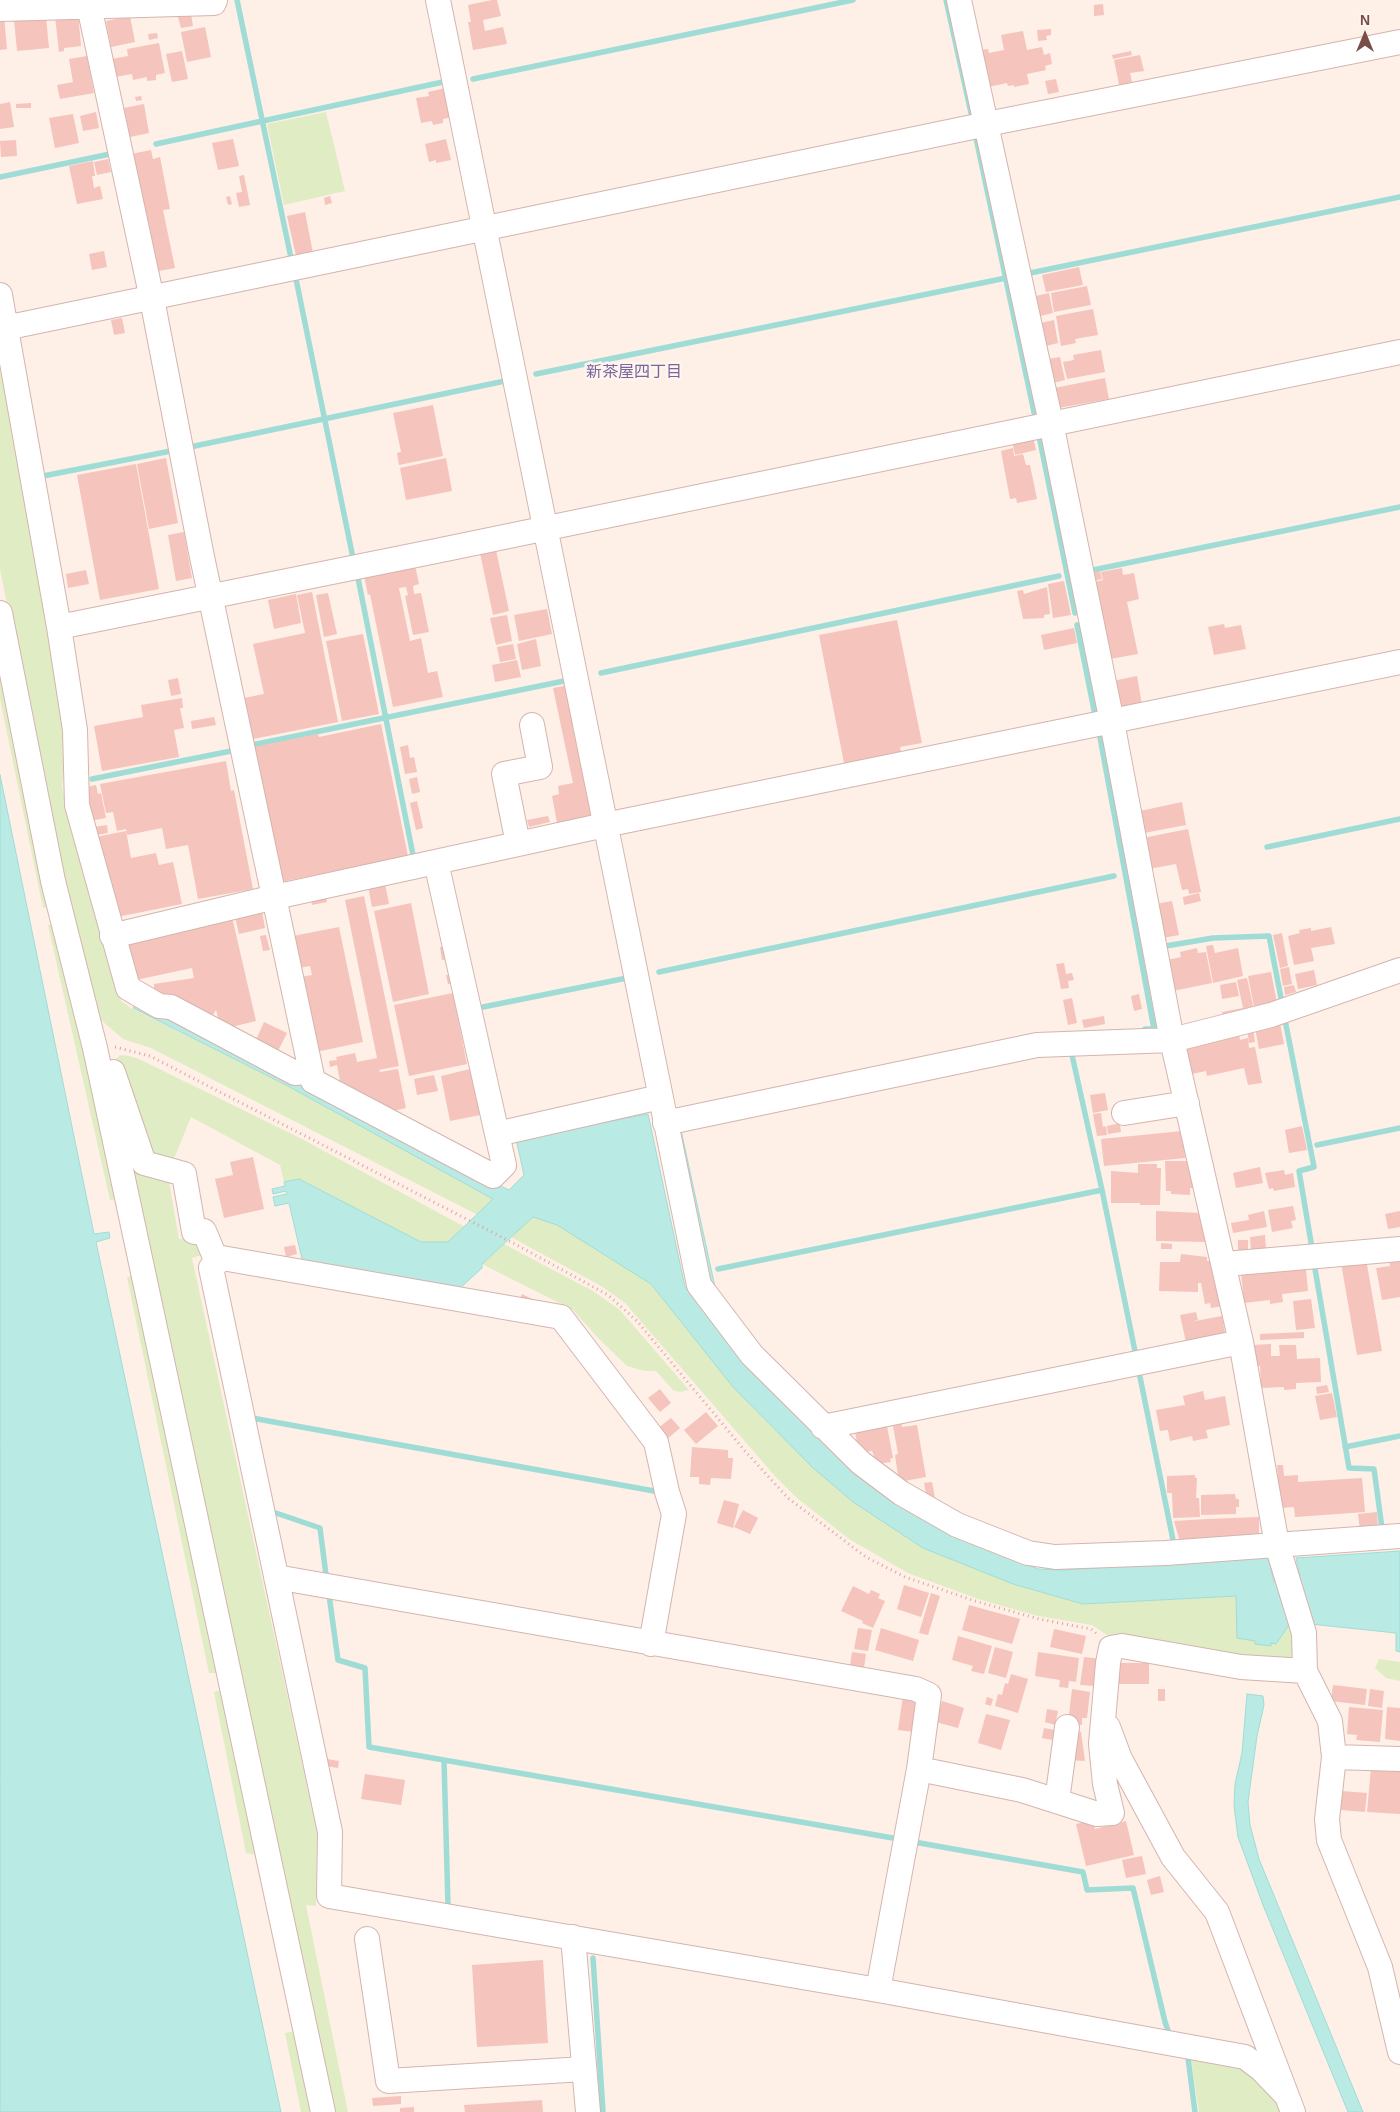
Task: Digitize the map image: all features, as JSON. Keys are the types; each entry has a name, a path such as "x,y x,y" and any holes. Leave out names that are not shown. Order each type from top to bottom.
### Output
{"street":[{"path":"0,9 88,6 123,2 214,3 215,0"},
{"path":"438,0 699,1285 752,1355 861,1463 902,1493 957,1525 1028,1553 1055,1558 1166,1554 1400,1536"},
{"path":"959,0 1051,423 1112,722 1172,1040 1241,1342 1277,1545 1304,1632 1305,1671 1330,1721 1334,1757 1327,1819 1329,1840 1390,1963 1400,2052"},
{"path":"88,6 152,299 211,597 313,1081 493,1176 504,1165 436,862"},
{"path":"5,328 485,230 987,124 1400,42"},
{"path":"0,296 60,627 75,730 77,805 128,988 158,1006 171,1007 295,1073 311,1071"},
{"path":"60,627 545,529 1400,352"},
{"path":"0,613 53,881 95,1048 323,2112"},
{"path":"112,936 275,897 605,825 1400,662"},
{"path":"518,844 504,774 540,767 532,725"},
{"path":"665,1123 1037,1045 1172,1040 1270,1015 1400,970"},
{"path":"95,1048 109,1060 144,1164 184,1174 194,1232 204,1231 218,1262"},
{"path":"497,1134 660,1097"},
{"path":"1124,1113 1187,1104"},
{"path":"1224,1264 1400,1249"},
{"path":"651,1644 674,1514 656,1442 562,1317 222,1258 211,1268 330,1832 329,1896 878,1990 1245,2057 1261,2069 1290,2104"},
{"path":"823,1427 1241,1342"},
{"path":"276,1578 651,1644 916,1688 928,1695 919,1769 878,1990"},
{"path":"919,1769 1022,1790 1097,1814 1112,1813 1101,1744 1111,1648 1122,1646 1242,1667 1305,1671"},
{"path":"1104,1716 1120,1759 1174,1857 1217,1912 1290,2104"},
{"path":"1057,1801 1066,1727"},
{"path":"1334,1757 1400,1759"},
{"path":"573,1937 588,2112"},
{"path":"367,1939 388,2081 584,2069"}],"path":[{"path":"95,1048 119,1047 150,1056 465,1218 608,1295 636,1321 745,1451 788,1498 866,1557 905,1576 975,1602 1090,1630 1106,1641 1111,1648"}],"green space":[{"path":"326,112 345,191 284,205 267,124"},
{"path":"0,339 69,726 62,786 121,1001 131,1008 286,1085 494,1199 478,1215 151,1048 123,1039 94,1014 61,878 0,569"},
{"path":"0,647 53,905 43,908 0,699"},
{"path":"57,924 121,1199 110,1200 48,925"},
{"path":"120,1055 139,1059 302,1139 465,1227 448,1243 421,1242 299,1179 284,1182 280,1165 191,1117 171,1166 147,1154 115,1060"},
{"path":"109,1087 168,1176 179,1239 194,1238 202,1255 192,1258 317,1832 316,1906 306,1905 348,2112 330,2112"},
{"path":"533,1217 557,1225 651,1284 733,1387 812,1467 853,1502 923,1548 1013,1584 1083,1604 1237,1596 1255,1641 1276,1644 1290,1622 1295,1629 1291,1635 1293,1662 1234,1656 1110,1637 1092,1625 1038,1616 978,1599 908,1573 849,1539 797,1498 774,1475 625,1303 601,1286 511,1237"},
{"path":"504,1244 593,1291 620,1310 689,1390 679,1392 673,1390 656,1371 645,1371 627,1366 573,1310 482,1264"},
{"path":"137,1275 218,1673 209,1673 127,1277"},
{"path":"1379,1659 1400,1662 1400,1681 1386,1678 1375,1668"},
{"path":"224,1689 260,1856 246,1853 214,1692"},
{"path":"296,2031 313,2112 301,2112 285,2033"},
{"path":"1190,2054 1254,2072 1284,2112 1199,2112"}],"water":[{"path":"0,775 94,1234 109,1232 110,1238 96,1242 281,2112 0,2112"},
{"path":"136,1003 289,1083 302,1082 495,1188 499,1185 509,1190 524,1175 517,1143 520,1138 648,1114 685,1287 748,1366 853,1473 941,1530 1038,1569 1063,1570 1268,1557 1274,1582 1300,1576 1296,1558 1400,1551 1400,1652 1396,1651 1396,1633 1291,1622 1276,1644 1271,1643 1271,1646 1255,1644 1255,1641 1237,1638 1236,1596 1083,1604 1013,1584 923,1548 853,1502 812,1467 733,1387 651,1284 557,1225 533,1217 482,1264 482,1268 458,1290 303,1263 289,1203 275,1206 273,1197 287,1194 286,1191 273,1194 272,1189 285,1186 284,1182 299,1179 421,1242 448,1242 493,1199 286,1085 133,1008"},
{"path":"681,1130 715,1287 711,1289 675,1131"},
{"path":"1247,1694 1263,1696 1264,1705 1257,1736 1248,1802 1250,1825 1259,1859 1363,2112 1348,2112 1263,1905 1238,1837 1234,1806 1235,1784 1242,1753"}],"building":[{"path":"497,0 501,16 483,20 485,31 503,27 507,44 473,50 468,22 471,22 468,5"},
{"path":"1103,4 1104,15 1094,16 1094,5"},
{"path":"78,13 81,46 64,48 64,51 59,52 55,16"},
{"path":"191,14 193,26 181,28 178,17"},
{"path":"0,16 4,16 7,49 0,50"},
{"path":"130,16 135,42 111,47 106,21"},
{"path":"46,17 49,48 17,51 14,20"},
{"path":"205,27 211,57 187,62 181,32"},
{"path":"1051,29 1051,35 1046,36 1047,40 1038,41 1037,30"},
{"path":"1023,31 1027,50 1042,47 1044,55 1050,53 1052,64 1045,66 1046,70 1027,74 1029,84 1014,87 1014,85 1008,86 1007,83 988,87 981,50 988,49 989,53 1004,50 1001,35"},
{"path":"157,33 158,38 149,40 148,34"},
{"path":"159,43 165,73 156,75 156,80 147,81 147,77 133,80 132,74 115,77 112,59 128,56 127,49"},
{"path":"182,51 188,79 172,82 166,54"},
{"path":"1131,51 1132,55 1113,59 1112,55"},
{"path":"1140,55 1144,71 1130,73 1133,86 1120,89 1114,60"},
{"path":"87,56 94,93 60,99 57,85 73,82 69,59"},
{"path":"1056,79 1059,92 1048,94 1045,81"},
{"path":"446,88 452,117 443,119 443,123 433,125 432,121 421,123 416,98 429,96 428,92"},
{"path":"141,96 142,100 136,101 135,97"},
{"path":"10,102 14,127 0,129 0,104"},
{"path":"31,103 31,108 16,108 16,104"},
{"path":"144,104 149,133 130,137 124,108"},
{"path":"96,112 99,128 83,131 80,116"},
{"path":"73,114 79,143 55,148 49,118"},
{"path":"233,139 239,166 218,170 212,143"},
{"path":"446,139 451,160 436,163 436,160 429,162 425,144"},
{"path":"16,140 17,156 1,157 0,141"},
{"path":"151,150 153,159 160,157 170,209 163,210 175,268 154,272 131,154"},
{"path":"108,159 111,172 97,175 94,162"},
{"path":"93,161 95,176 92,176 94,188 100,186 103,199 77,204 69,166"},
{"path":"244,175 250,205 239,207 236,193 242,192 239,176"},
{"path":"230,196 232,204 228,205 226,197"},
{"path":"330,196 332,203 325,205 324,198"},
{"path":"305,212 313,253 296,256 287,216"},
{"path":"104,251 107,267 92,270 89,254"},
{"path":"1079,267 1083,285 1046,292 1042,275"},
{"path":"1087,286 1091,305 1054,312 1051,293"},
{"path":"1049,293 1053,313 1040,316 1036,296"},
{"path":"1093,309 1098,335 1075,339 1076,343 1061,346 1056,316"},
{"path":"122,318 125,333 114,335 111,320"},
{"path":"1054,320 1058,343 1046,346 1041,323"},
{"path":"1101,350 1105,372 1067,379 1063,362 1074,360 1073,355"},
{"path":"1060,357 1065,380 1053,383 1048,359"},
{"path":"1105,378 1109,399 1058,408 1054,388"},
{"path":"433,405 443,456 399,465 397,453 401,452 393,413"},
{"path":"1033,437 1036,450 1015,455 1012,441"},
{"path":"1013,448 1014,456 1023,454 1026,465 1030,465 1037,499 1017,503 1016,498 1010,499 1001,451"},
{"path":"166,458 178,523 149,529 137,464"},
{"path":"446,458 452,491 406,500 400,468"},
{"path":"136,464 159,589 100,600 77,475"},
{"path":"184,532 192,578 176,581 168,535"},
{"path":"496,550 509,611 493,615 480,553"},
{"path":"415,565 419,584 413,586 414,594 421,593 429,632 413,635 405,596 408,595 406,587 399,588 410,641 421,638 428,673 437,671 443,697 393,707 370,594 368,595 364,576"},
{"path":"1122,568 1123,575 1134,573 1139,599 1127,602 1138,654 1110,659 1095,582 1103,580 1101,572"},
{"path":"86,570 89,584 68,588 66,574"},
{"path":"1100,571 1102,579 1094,581 1093,573"},
{"path":"1064,581 1071,615 1053,618 1048,584"},
{"path":"1047,587 1050,614 1044,615 1044,618 1023,619 1017,591 1023,590 1024,594"},
{"path":"312,592 338,722 253,739 244,698 264,694 253,644 305,633 297,595"},
{"path":"328,593 337,634 324,637 316,595"},
{"path":"296,594 301,623 274,629 268,600"},
{"path":"547,609 552,634 519,641 514,615"},
{"path":"507,615 512,641 496,645 490,618"},
{"path":"897,620 922,743 900,747 902,757 845,768 819,635"},
{"path":"1224,624 1225,628 1241,625 1246,649 1214,655 1208,627"},
{"path":"1074,628 1077,643 1044,650 1041,635"},
{"path":"363,634 379,714 342,721 326,641"},
{"path":"536,639 541,666 522,670 517,644"},
{"path":"513,644 516,659 500,662 497,647"},
{"path":"517,660 521,677 495,682 492,665"},
{"path":"1137,676 1142,705 1120,710 1113,681"},
{"path":"178,678 181,694 171,696 168,680"},
{"path":"569,685 596,815 557,823 552,796 559,794 558,786 573,783 553,688"},
{"path":"182,698 183,708 180,708 184,728 174,730 179,757 102,771 94,726 143,717 141,705"},
{"path":"214,717 216,725 192,729 191,721"},
{"path":"381,724 408,856 281,882 254,747 318,734 319,737"},
{"path":"408,745 410,758 414,757 417,772 405,774 400,747"},
{"path":"226,761 231,791 234,790 253,889 198,899 188,845 166,849 162,828 127,835 126,829 117,831 113,812 106,813 100,784"},
{"path":"417,777 420,792 412,794 409,779"},
{"path":"96,785 98,794 101,793 106,818 90,821 85,797 89,796 87,787"},
{"path":"417,801 423,828 416,830 410,803"},
{"path":"1182,802 1186,825 1144,833 1140,811"},
{"path":"548,816 550,822 529,827 527,820"},
{"path":"107,825 108,833 96,835 94,827"},
{"path":"1188,829 1201,892 1189,894 1188,889 1182,890 1176,864 1149,869 1143,838"},
{"path":"126,831 131,858 156,853 159,865 173,862 182,904 117,917 106,862 101,863 96,837"},
{"path":"385,883 389,904 372,907 368,886"},
{"path":"1199,893 1201,901 1184,905 1183,897"},
{"path":"326,896 327,902 312,905 311,899"},
{"path":"364,896 399,1066 379,1070 380,1072 398,1069 406,1108 389,1112 341,1087 337,1065 330,1067 329,1061 337,1060 336,1057 355,1053 357,1062 377,1058 345,900"},
{"path":"1172,901 1179,935 1163,938 1156,904"},
{"path":"411,903 429,994 393,1002 374,911"},
{"path":"262,911 265,928 239,934 235,917"},
{"path":"232,917 256,1021 227,1028 219,1021 216,1010 211,1018 154,993 154,984 194,978 192,968 136,980 127,941"},
{"path":"339,927 363,1042 316,1052 301,977 312,975 310,966 299,968 293,936"},
{"path":"1331,927 1335,944 1311,948 1314,961 1294,965 1288,936 1300,933 1299,930 1311,928 1311,931"},
{"path":"1282,933 1288,966 1280,968 1273,935"},
{"path":"266,935 270,950 263,951 260,936"},
{"path":"1213,945 1215,953 1238,948 1243,976 1213,983 1206,946"},
{"path":"446,946 449,959 442,960 440,947"},
{"path":"1197,948 1198,953 1206,952 1212,983 1173,991 1167,960 1181,957 1180,952"},
{"path":"1064,963 1066,974 1072,973 1074,980 1068,981 1069,988 1061,989 1056,964"},
{"path":"1289,967 1292,984 1283,986 1280,969"},
{"path":"1314,970 1317,985 1298,989 1295,974"},
{"path":"1271,972 1277,1003 1254,1007 1248,976"},
{"path":"452,974 454,983 448,984 446,975"},
{"path":"1247,978 1254,1010 1223,1018 1222,1012 1243,1008 1237,980"},
{"path":"1236,982 1239,996 1222,999 1220,985"},
{"path":"1294,985 1296,992 1285,995 1284,987"},
{"path":"453,993 467,1064 409,1076 394,1005"},
{"path":"1139,994 1142,1009 1134,1011 1131,996"},
{"path":"1072,998 1077,1023 1068,1025 1063,1000"},
{"path":"1104,1016 1105,1024 1084,1028 1082,1020"},
{"path":"264,1022 287,1033 277,1053 255,1042"},
{"path":"1280,1023 1284,1044 1259,1049 1255,1028"},
{"path":"1253,1029 1255,1042 1249,1043 1247,1030"},
{"path":"1239,1034 1240,1040 1248,1038 1249,1048 1255,1047 1262,1083 1248,1085 1244,1068 1207,1076 1206,1071 1192,1074 1186,1047"},
{"path":"470,1069 480,1115 450,1121 441,1076"},
{"path":"434,1075 438,1091 417,1095 414,1079"},
{"path":"1105,1093 1108,1110 1093,1113 1090,1095"},
{"path":"1101,1113 1103,1127 1106,1126 1107,1135 1097,1136 1093,1114"},
{"path":"1120,1123 1121,1132 1108,1134 1107,1126"},
{"path":"1302,1126 1307,1150 1289,1153 1285,1130"},
{"path":"1183,1131 1185,1158 1104,1166 1101,1139"},
{"path":"253,1157 264,1209 224,1218 215,1179 233,1175 230,1162"},
{"path":"1165,1161 1190,1161 1193,1169 1193,1188 1190,1188 1190,1195 1171,1194 1171,1191 1166,1191"},
{"path":"1138,1164 1157,1164 1157,1168 1161,1168 1160,1205 1111,1203 1111,1171 1138,1173"},
{"path":"1260,1167 1263,1183 1236,1188 1233,1173"},
{"path":"1284,1170 1285,1175 1293,1173 1295,1187 1274,1191 1273,1188 1269,1189 1265,1173"},
{"path":"1293,1206 1296,1220 1291,1221 1293,1228 1272,1232 1268,1210"},
{"path":"1156,1211 1201,1213 1208,1242 1156,1241"},
{"path":"1264,1211 1267,1227 1233,1233 1231,1223 1249,1220 1248,1215"},
{"path":"1400,1211 1400,1227 1388,1229 1385,1214"},
{"path":"1265,1235 1266,1250 1251,1251 1250,1237"},
{"path":"1238,1240 1248,1240 1248,1250 1238,1250"},
{"path":"1161,1243 1172,1244 1172,1249 1161,1249"},
{"path":"295,1245 297,1254 286,1257 284,1247"},
{"path":"1181,1254 1207,1257 1207,1261 1213,1261 1223,1306 1211,1308 1210,1303 1205,1304 1201,1283 1198,1283 1198,1292 1159,1291 1160,1262 1180,1262"},
{"path":"1400,1258 1400,1297 1382,1300 1376,1268 1390,1266 1389,1260"},
{"path":"1366,1259 1382,1351 1357,1355 1341,1263"},
{"path":"1288,1267 1289,1271 1306,1269 1308,1291 1282,1294 1283,1302 1270,1304 1270,1300 1244,1303 1241,1272"},
{"path":"522,1294 532,1299 530,1304 520,1299"},
{"path":"1311,1299 1315,1328 1296,1330 1293,1301"},
{"path":"1196,1312 1198,1320 1190,1322 1222,1316 1226,1339 1187,1347 1180,1315"},
{"path":"1304,1332 1304,1338 1260,1340 1260,1334"},
{"path":"1271,1344 1271,1356 1280,1356 1279,1345 1296,1345 1297,1359 1320,1358 1321,1382 1296,1383 1296,1389 1284,1390 1284,1387 1261,1388 1260,1366 1256,1366 1253,1345"},
{"path":"1327,1385 1329,1392 1317,1394 1316,1387"},
{"path":"660,1389 671,1403 660,1412 648,1398"},
{"path":"1203,1391 1205,1400 1225,1396 1230,1425 1206,1430 1208,1438 1193,1441 1192,1436 1170,1441 1168,1430 1160,1431 1156,1410 1185,1405 1183,1396"},
{"path":"1332,1393 1337,1417 1320,1420 1315,1396"},
{"path":"706,1412 718,1426 696,1444 684,1430"},
{"path":"671,1418 680,1428 667,1439 658,1428"},
{"path":"902,1424 902,1427 917,1425 926,1477 899,1482 895,1455 898,1454 893,1426"},
{"path":"887,1426 893,1458 890,1459 891,1462 877,1464 872,1451 859,1453 855,1432"},
{"path":"692,1447 728,1450 728,1458 733,1458 731,1479 711,1478 710,1485 699,1484 699,1477 690,1477"},
{"path":"1277,1465 1283,1465 1284,1476 1298,1475 1298,1482 1362,1478 1365,1512 1295,1517 1294,1507 1280,1508"},
{"path":"1195,1475 1195,1478 1197,1478 1196,1498 1199,1498 1200,1517 1173,1518 1172,1493 1167,1493 1167,1476"},
{"path":"932,1482 935,1498 927,1499 924,1483"},
{"path":"1235,1494 1236,1499 1239,1499 1239,1507 1236,1507 1236,1514 1201,1515 1201,1495"},
{"path":"724,1500 739,1504 733,1528 717,1523"},
{"path":"743,1510 758,1518 750,1534 734,1527"},
{"path":"1377,1512 1378,1529 1360,1530 1358,1514"},
{"path":"1259,1517 1259,1537 1181,1545 1174,1521"},
{"path":"904,1585 929,1593 921,1617 897,1609"},
{"path":"853,1586 869,1594 871,1590 880,1594 878,1598 885,1601 873,1628 841,1611"},
{"path":"931,1593 940,1596 928,1635 919,1633"},
{"path":"969,1605 1020,1619 1012,1644 962,1630"},
{"path":"858,1628 872,1630 868,1651 854,1649"},
{"path":"881,1628 919,1640 913,1661 875,1650"},
{"path":"1054,1629 1086,1636 1082,1654 1050,1647"},
{"path":"958,1636 992,1646 984,1674 971,1671 973,1666 952,1660"},
{"path":"995,1647 1013,1652 1006,1678 988,1673"},
{"path":"852,1652 866,1654 864,1668 850,1666"},
{"path":"1038,1652 1079,1658 1076,1682 1069,1681 1068,1688 1059,1687 1060,1680 1035,1676"},
{"path":"1084,1657 1102,1659 1095,1686 1080,1685"},
{"path":"1115,1663 1149,1663 1149,1684 1115,1684"},
{"path":"1011,1674 1028,1679 1018,1713 995,1706 998,1694 1002,1695 1005,1683 1008,1684"},
{"path":"1333,1685 1367,1689 1365,1705 1331,1701"},
{"path":"1072,1689 1090,1692 1087,1718 1082,1718 1082,1725 1068,1723"},
{"path":"1158,1689 1165,1689 1165,1701 1158,1701"},
{"path":"1370,1689 1384,1691 1382,1708 1368,1706"},
{"path":"903,1696 914,1697 918,1704 914,1732 898,1730"},
{"path":"987,1697 993,1699 991,1706 985,1704"},
{"path":"942,1701 964,1708 958,1728 936,1722"},
{"path":"1349,1707 1383,1710 1380,1742 1356,1740 1357,1735 1347,1734"},
{"path":"1387,1707 1400,1708 1400,1741 1385,1739"},
{"path":"1047,1709 1058,1711 1055,1725 1045,1722"},
{"path":"986,1714 1010,1720 1001,1750 978,1743"},
{"path":"1044,1728 1060,1731 1058,1741 1042,1738"},
{"path":"1070,1731 1081,1732 1085,1761 1068,1760"},
{"path":"327,1759 339,1761 338,1768 326,1766"},
{"path":"1371,1768 1400,1771 1400,1814 1367,1812"},
{"path":"365,1774 405,1780 401,1805 361,1799"},
{"path":"1342,1791 1367,1793 1365,1812 1341,1810"},
{"path":"1093,1820 1095,1829 1126,1821 1134,1855 1086,1866 1076,1824"},
{"path":"1142,1856 1146,1874 1126,1878 1122,1860"},
{"path":"1160,1876 1164,1892 1151,1895 1147,1880"},
{"path":"543,1960 548,2043 477,2047 472,1965"},
{"path":"401,2096 401,2104 373,2106 372,2098"},
{"path":"542,2100 543,2112 465,2112 464,2105"},
{"path":"414,2107 414,2112 400,2112 400,2108"}],"waterway":[{"path":"237,0 291,258"},
{"path":"473,79 853,0"},
{"path":"946,0 973,122"},
{"path":"156,144 443,82"},
{"path":"976,138 1035,417"},
{"path":"0,177 110,154"},
{"path":"1030,273 1400,197"},
{"path":"536,374 1006,278"},
{"path":"296,279 353,558"},
{"path":"190,447 505,381"},
{"path":"1039,436 1075,613"},
{"path":"38,477 171,451"},
{"path":"1093,570 1400,507"},
{"path":"601,673 1059,576"},
{"path":"358,578 413,855"},
{"path":"1077,625 1095,715"},
{"path":"252,745 569,680"},
{"path":"1099,732 1154,1029 1145,1029"},
{"path":"92,779 236,750"},
{"path":"1267,847 1400,819"},
{"path":"659,972 1114,876"},
{"path":"1166,946 1213,938 1269,936 1282,1003"},
{"path":"483,1007 627,978"},
{"path":"1285,1020 1314,1167 1299,1171 1312,1248"},
{"path":"1072,1055 1136,1356"},
{"path":"1317,1145 1400,1128"},
{"path":"718,1269 1102,1190"},
{"path":"1314,1263 1349,1468 1374,1469 1382,1528"},
{"path":"1139,1372 1174,1545"},
{"path":"252,1418 654,1491"},
{"path":"1345,1447 1400,1436"},
{"path":"273,1512 320,1528 326,1575"},
{"path":"329,1595 338,1660 365,1668 369,1747 893,1838"},
{"path":"444,1760 448,1906"},
{"path":"914,1842 1083,1872 1087,1890 1133,1888 1170,2036"},
{"path":"593,1958 603,2112"},
{"path":"1188,2058 1195,2112"}],"district":[{"name":"新茶屋四丁目","path":"634,373"}]}
